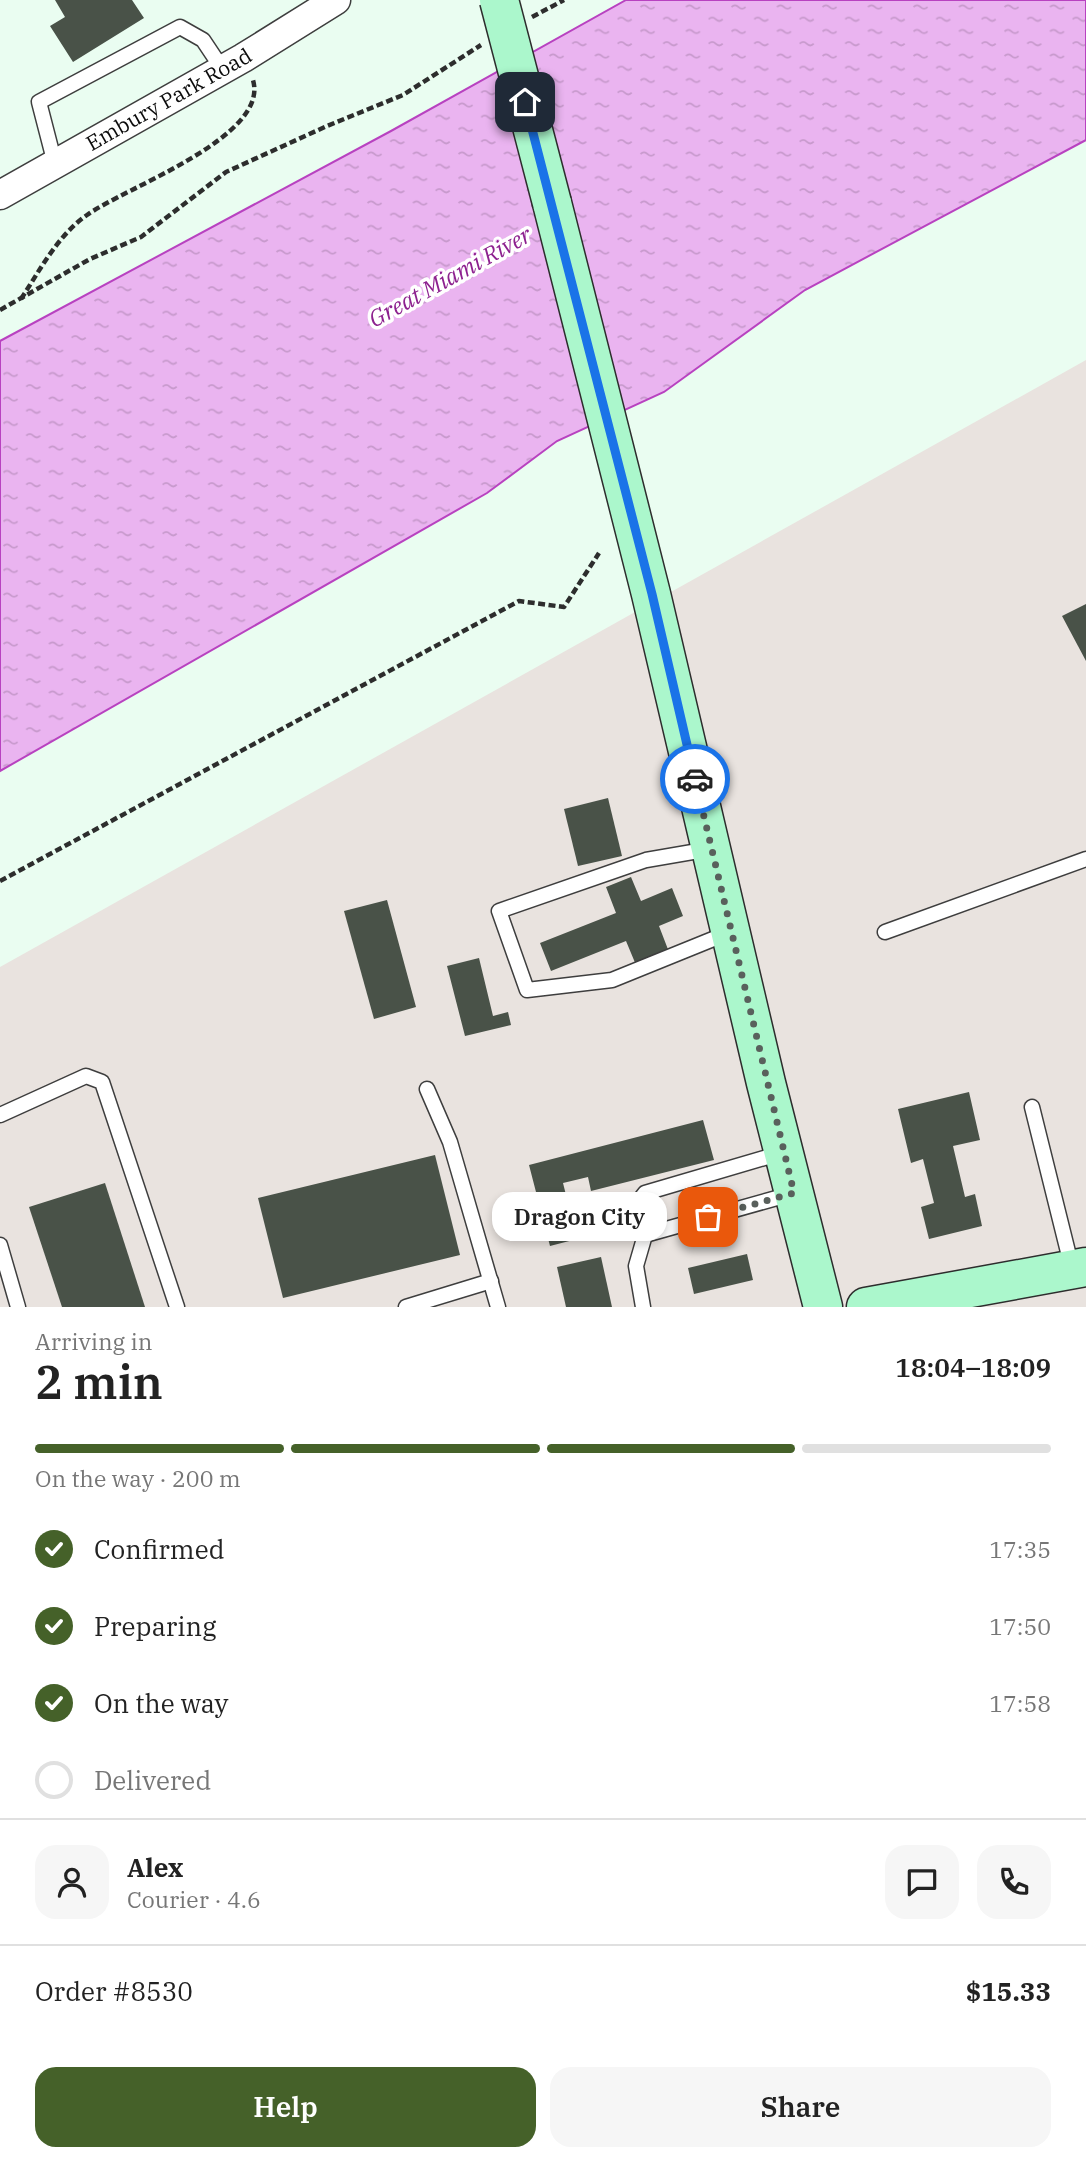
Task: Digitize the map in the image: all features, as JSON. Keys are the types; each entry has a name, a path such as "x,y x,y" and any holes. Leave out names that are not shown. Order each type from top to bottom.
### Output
{"main road":[{"path":"515,9 552,203 635,527 823,1307"},
{"path":"866,1307 1006,1288 1079,1268"}],"street":[{"name":"Embury Park Road","path":"2,187 55,164 233,64 336,0"}],"lane":[{"path":"55,164 39,102 180,27 203,40 233,64"},
{"path":"711,849 646,860 499,911 527,990 612,980 731,932"},
{"path":"885,932 1086,859"},
{"path":"0,1115 86,1076 102,1082 177,1307"},
{"path":"427,1089 450,1142 498,1307"},
{"path":"1032,1107 1079,1268"},
{"path":"643,1307 636,1266 645,1235 638,1202 645,1193 784,1152"},
{"path":"645,1235 794,1193"},
{"path":"0,1245 18,1307"},
{"path":"406,1307 491,1281"}],"path":[{"path":"515,9 564,0"},
{"path":"0,310 90,259 141,237 226,172 403,95 486,42"},
{"path":"20,299 66,234 87,215 200,153 239,124 248,114 255,90 233,64"},
{"path":"0,881 519,601 564,607 599,553"}],"shaded area":[{"path":"1086,360 1086,1307 0,1307 0,967"}],"water":[{"name":"Great Miami River","path":"626,0 1086,0 1086,140 805,290 664,392 557,441 487,493 0,771 0,341 391,131"}],"building":[{"path":"55,0 132,0 144,18 73,62 50,26 65,17"},
{"path":"1086,604 1086,661 1062,616"},
{"path":"608,798 622,856 578,866 564,809"},
{"path":"631,877 641,901 672,888 683,916 659,926 669,952 636,965 626,941 551,971 540,943 616,913 606,887"},
{"path":"387,900 416,1007 374,1019 344,911"},
{"path":"479,958 493,1016 508,1012 511,1025 465,1036 447,966"},
{"path":"969,1092 980,1140 953,1146 965,1197 975,1194 982,1226 929,1239 921,1207 934,1203 923,1159 911,1163 898,1109"},
{"path":"703,1120 714,1160 591,1191 588,1177 563,1183 577,1239 550,1246 529,1165"},
{"path":"435,1155 460,1255 283,1298 258,1198"},
{"path":"105,1183 145,1307 62,1307 29,1207"},
{"path":"747,1254 753,1280 694,1294 688,1268"},
{"path":"601,1257 612,1307 566,1307 557,1267"}],"way so far":[{"path":"695,779 794,1193 708,1217"}],"place":[{"name":"Dragon City","path":"708,1217"}],"route":[{"path":"525,102 652,594 695,779"}]}
